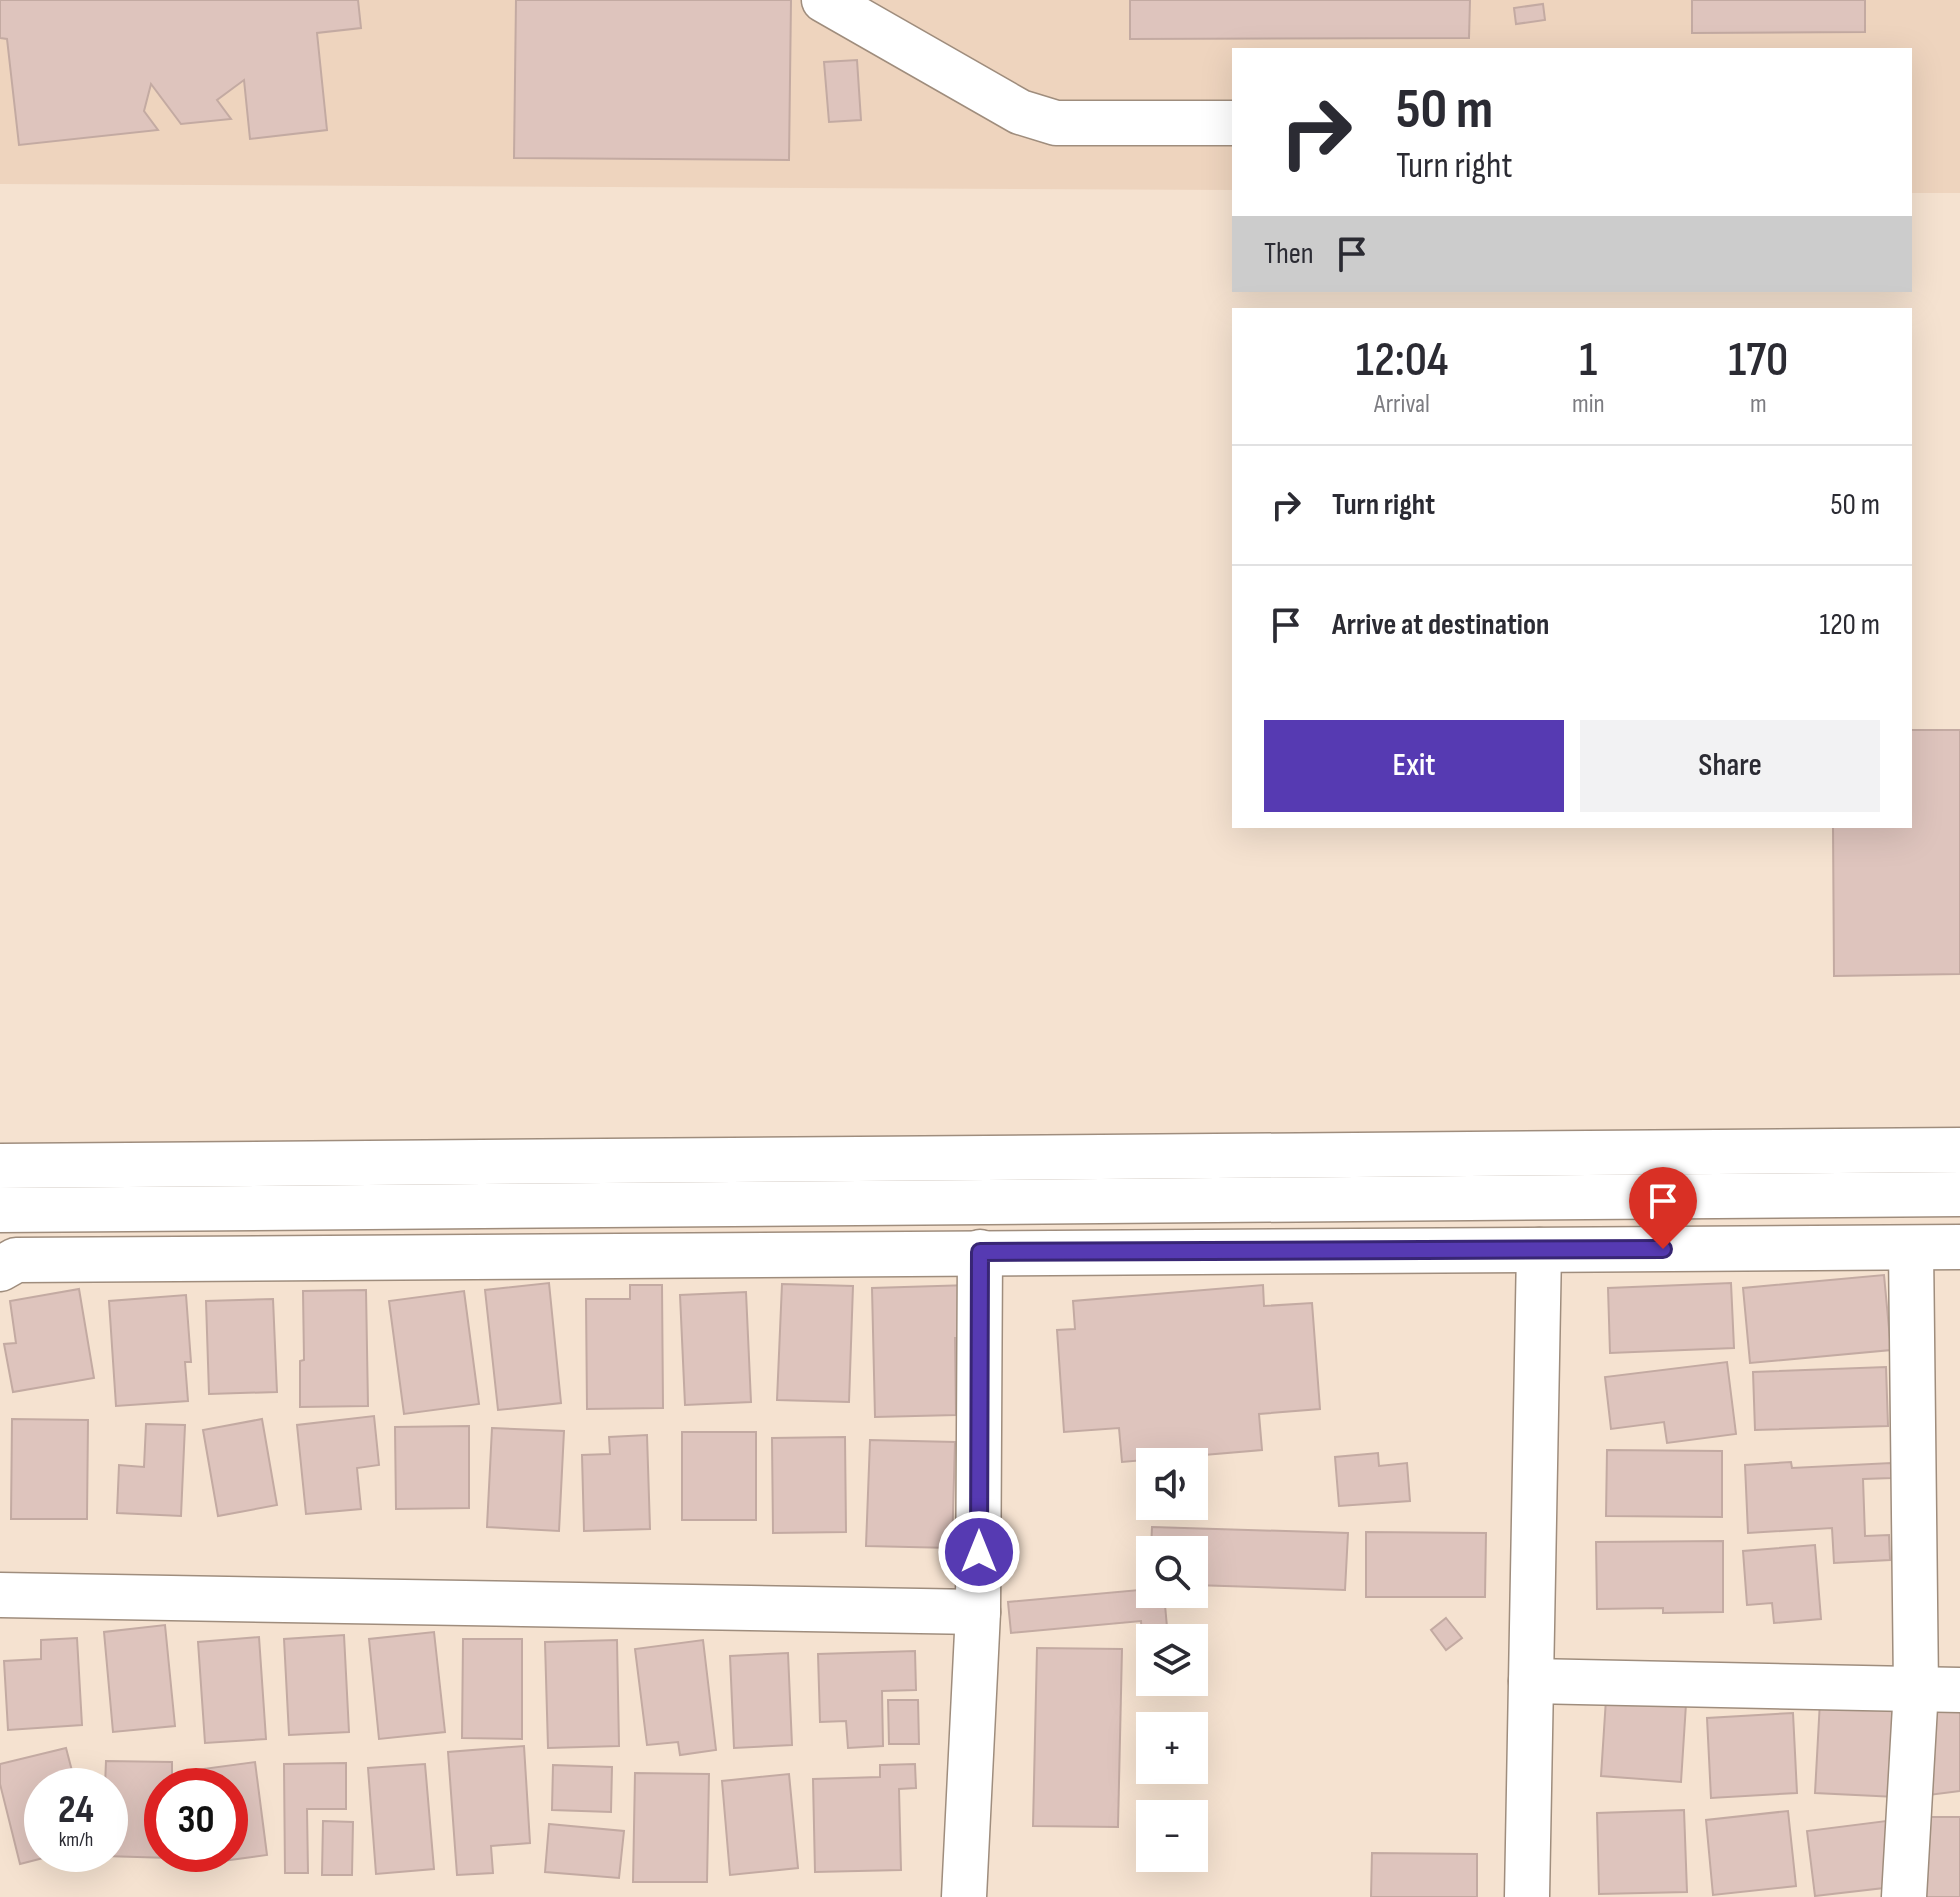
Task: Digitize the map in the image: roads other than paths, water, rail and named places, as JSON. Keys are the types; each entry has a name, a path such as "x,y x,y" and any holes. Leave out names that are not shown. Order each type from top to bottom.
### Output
{"street":[{"path":"824,0 1020,112 1056,123 1232,123"},
{"path":"0,1166 1960,1150"},
{"path":"0,1210 1960,1194"},
{"path":"0,1269 16,1260 1960,1247"},
{"path":"1904,1897 1916,1689 1911,1248"},
{"path":"1527,1897 1539,1250"},
{"path":"964,1897 978,1612 980,1252"},
{"path":"0,1595 978,1612"},
{"path":"1531,1681 1960,1690"}]}
